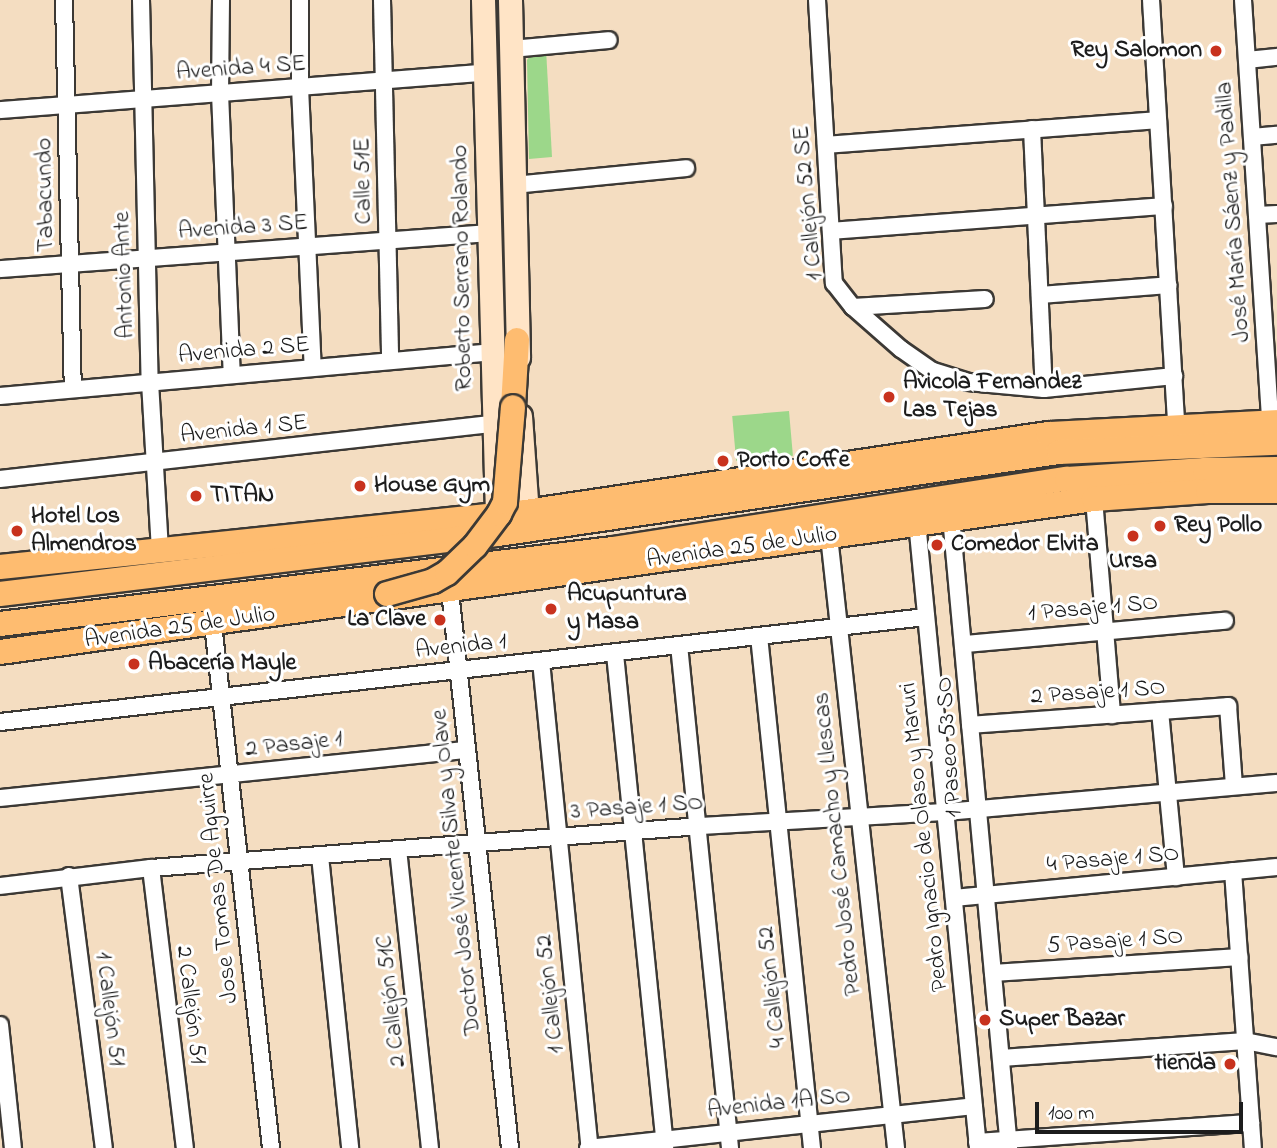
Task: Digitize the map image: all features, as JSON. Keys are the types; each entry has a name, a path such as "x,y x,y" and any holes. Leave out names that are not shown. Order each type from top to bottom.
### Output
{"main road":[{"name":"Roberto Serrano Rolando","path":"483,0 493,424 498,525"},
{"path":"510,0 517,340 527,521"},
{"path":"344,606 433,581 447,573 475,546 499,514 505,502 517,340"},
{"name":"Avenida 25 de Julio","path":"527,521 1048,434 1176,425 1275,429"},
{"name":"Avenida 25 de Julio","path":"0,594 527,521 1059,452 1275,429"},
{"name":"Avenida 25 de Julio","path":"0,624 652,544 1067,479 1205,470 1277,469"},
{"name":"Avenida 25 de Julio","path":"0,652 450,591 951,517 1094,499 1208,491 1277,491"},
{"name":"Avenida 25 de Julio","path":"0,567 160,550 498,525"},
{"path":"153,605 157,631"}],"street":[{"name":"Tabacundo","path":"64,0 74,389"},
{"name":"Antonio Ante","path":"141,0 150,382 160,550"},
{"path":"220,0 225,253 232,375"},
{"path":"300,0 300,87 313,368"},
{"name":"Calle 51E","path":"382,0 390,361"},
{"name":"1 Callejón 52 SE","path":"817,0 834,283 853,307 901,349 933,371 992,386 1044,389 1174,376"},
{"path":"1151,0 1176,425"},
{"name":"José María Sáenz y Padilla","path":"1244,0 1257,215 1269,292 1275,429"},
{"path":"511,49 609,40"},
{"path":"1247,60 1277,57"},
{"name":"Avenida 4 SE","path":"0,110 485,73"},
{"path":"826,145 1158,120"},
{"path":"1032,130 1044,389"},
{"path":"1252,137 1277,135"},
{"path":"514,185 686,168"},
{"path":"831,231 1164,206"},
{"path":"1257,215 1277,214"},
{"name":"Avenida 3 SE","path":"0,269 489,233"},
{"path":"1040,295 1169,285"},
{"path":"853,307 985,299"},
{"name":"Avenida 2 SE","path":"0,396 491,352"},
{"name":"Avenida 1 SE","path":"0,478 493,424"},
{"path":"1094,499 1112,715"},
{"name":"1 Paseo 53 SO","path":"951,517 965,643 977,809 1001,1058"},
{"name":"Pedro Ignacio de Olaso y Maruri","path":"917,522 977,1145"},
{"name":"Pedro José Camacho y Llescas","path":"829,536 857,817 896,1148"},
{"name":"Doctor José Vicente Silva y Olave","path":"450,591 510,1148"},
{"name":"Avenida 1","path":"0,722 926,617"},
{"name":"1 Pasaje 1 SO","path":"965,643 1225,621"},
{"name":"Jose Tomas De Aguirre","path":"213,624 271,1148"},
{"name":"4 Callejón 52","path":"759,636 812,1148"},
{"path":"679,645 700,826 729,1140"},
{"path":"615,654 665,1144"},
{"name":"1 Callejón 52","path":"541,661 590,1148"},
{"name":"2 Pasaje 1 SO","path":"970,725 1228,706 1234,786"},
{"path":"1160,711 1176,877"},
{"name":"2 Pasaje 1","path":"0,798 467,750"},
{"name":"3 Pasaje 1 SO","path":"0,886 151,868 558,836 945,812 1277,783"},
{"name":"2 Callejón 51C","path":"398,849 430,1148"},
{"path":"320,856 350,1148"},
{"name":"4 Pasaje 1 SO","path":"954,898 1277,867"},
{"name":"2 Callejón 51","path":"151,868 185,1148"},
{"path":"1233,872 1253,1148"},
{"name":"1 Callejón 51","path":"69,876 104,1148"},
{"name":"5 Pasaje 1 SO","path":"993,972 1239,957"},
{"path":"0,1025 4,1088 13,1148"},
{"path":"1009,1145 1001,1058 1245,1041 1277,1047"},
{"name":"Avenida 1A SO","path":"590,1148 729,1140 809,1124 974,1106"},
{"path":"977,1145 1009,1145 1251,1123"}],"green space":[{"path":"546,49 552,157 529,159 527,60 532,53"},
{"path":"789,411 793,456 736,461 732,416"}],"place":[{"name":"Rey Salomon","path":"1216,51"},
{"name":"Avicola Fernandez Las Tejas","path":"889,397"},
{"name":"Porto Coffe","path":"723,461"},
{"name":"House Gym","path":"360,486"},
{"name":"TITAN","path":"196,496"},
{"name":"Rey Pollo","path":"1160,526"},
{"name":"Hotel Los Almendros","path":"17,531"},
{"name":"Ursa","path":"1133,536"},
{"name":"Comedor Elvita","path":"937,545"},
{"name":"Acupuntura y Masa","path":"551,609"},
{"name":"La Clave","path":"440,620"},
{"name":"Abacería Mayle","path":"134,664"},
{"name":"Super Bazar","path":"985,1020"},
{"name":"tienda","path":"1230,1064"}]}
